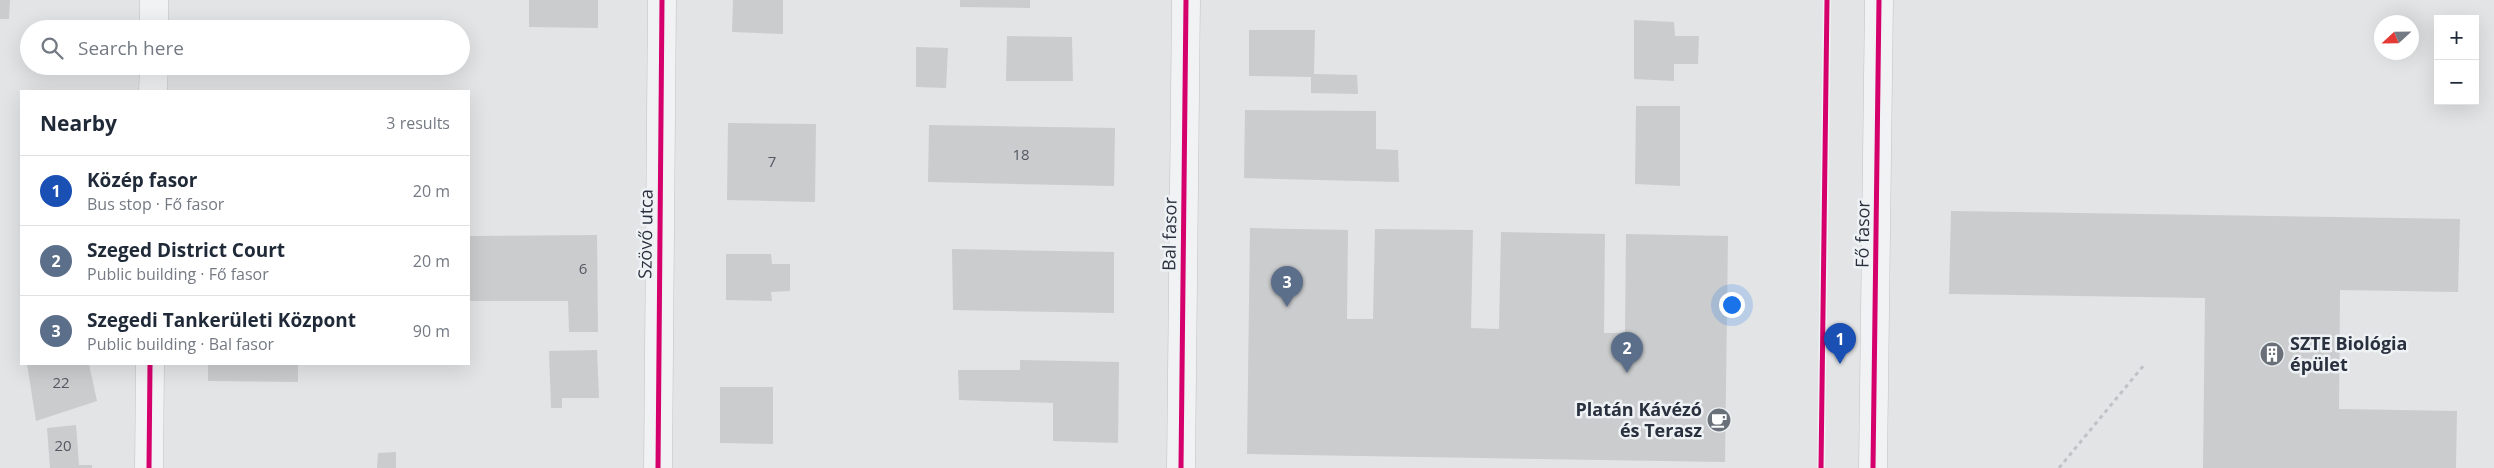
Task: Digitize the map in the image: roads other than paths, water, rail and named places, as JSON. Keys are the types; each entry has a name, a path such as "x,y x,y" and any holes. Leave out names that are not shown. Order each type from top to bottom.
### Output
{"street":[{"path":"154,0 154,20"},
{"name":"Szövő utca","path":"658,468 662,0"},
{"name":"Bal fasor","path":"1181,468 1186,0"},
{"name":"Fő fasor","path":"1873,468 1879,0"},
{"path":"153,90 154,75"},
{"path":"149,468 150,365"}],"place":[{"name":"Szegedi Tankerületi Központ","path":"1287,307"},
{"name":"SZTE Biológia épület","path":"2272,354"},
{"name":"Közép fasor","path":"1840,364"},
{"name":"Szeged District Court","path":"1627,373"},
{"name":"Platán Kávézó és Terasz","path":"1719,420"}]}
